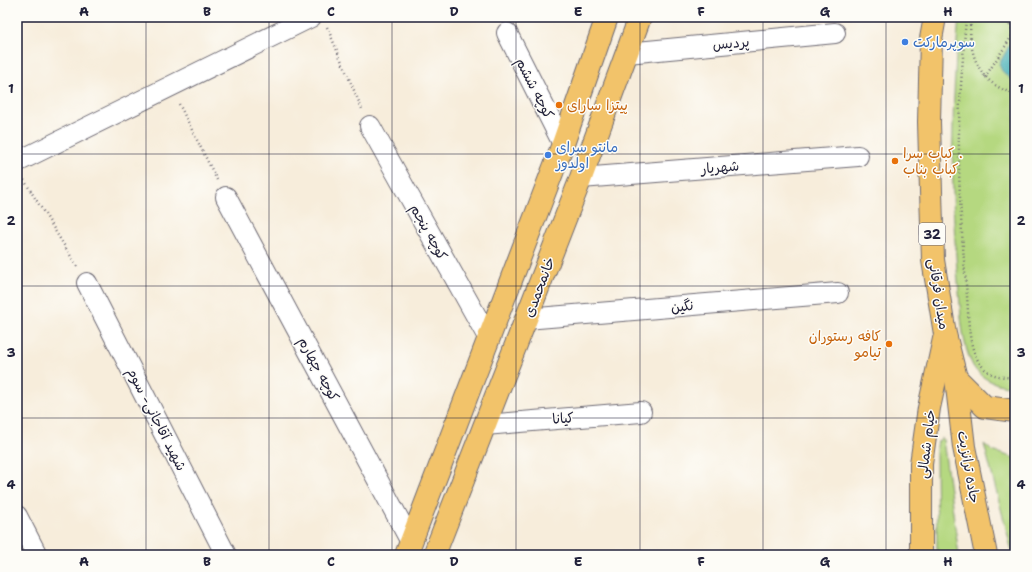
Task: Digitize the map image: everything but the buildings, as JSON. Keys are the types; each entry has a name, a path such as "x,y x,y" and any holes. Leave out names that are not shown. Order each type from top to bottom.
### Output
{"main road":[{"name":"خانمحمدی","path":"409,548 563,144 607,17"},
{"name":"خانمحمدی","path":"434,555 581,178 640,17"},
{"name":"میدان فرقانی","path":"935,17 931,39 929,122 933,260 945,334 956,378"},
{"name":"خیام شمالی","path":"921,555 920,464 945,334"},
{"path":"489,339 515,347"},
{"path":"956,378 985,407 1015,411"},
{"name":"جاده ترانزیت","path":"956,378 964,447 984,550"}],"street":[{"path":"19,169 169,86 319,21"},
{"name":"کوچه ششم","path":"507,33 563,144"},
{"name":"پردیس","path":"627,53 835,33"},
{"name":"کوچه پنجم","path":"370,126 489,339"},
{"name":"شهریار","path":"581,178 858,156"},
{"name":"کوچه چهارم","path":"226,197 409,548"},
{"name":"شهید آقاجانی- سوم","path":"87,283 226,555"},
{"name":"نگین","path":"526,319 838,293"},
{"name":"کیانا","path":"485,424 641,412"},
{"path":"17,516 37,555"}],"path":[{"path":"966,17 959,153 963,258 970,333 973,352 982,367 996,375 1006,378 1015,377"},
{"path":"971,17 969,32 971,48 985,77 989,82 998,88 1015,94"},
{"path":"985,77 1015,34 1010,26 1008,17"},
{"path":"319,21 370,126"},
{"path":"169,86 226,197"},
{"path":"19,169 87,283"}],"green space":[{"path":"959,17 1015,17 1015,386 991,382 976,371 966,349 960,311 953,189 954,86"},
{"path":"942,438 959,555 937,555 936,452 938,441"},
{"path":"984,444 992,451 1015,458 1015,555 1013,555"}],"water":[{"path":"1014,37 1015,83 1002,71 999,64"}],"place":[{"name":"سوپرمارکت","path":"905,42"},
{"name":"پیتزا سارای","path":"559,105"},
{"name":"مانتو سرای اولدوز","path":"548,155"},
{"name":"کباب سرا . کباب بناب","path":"895,161"},
{"name":"کافه رستوران تیامو","path":"889,344"}]}
